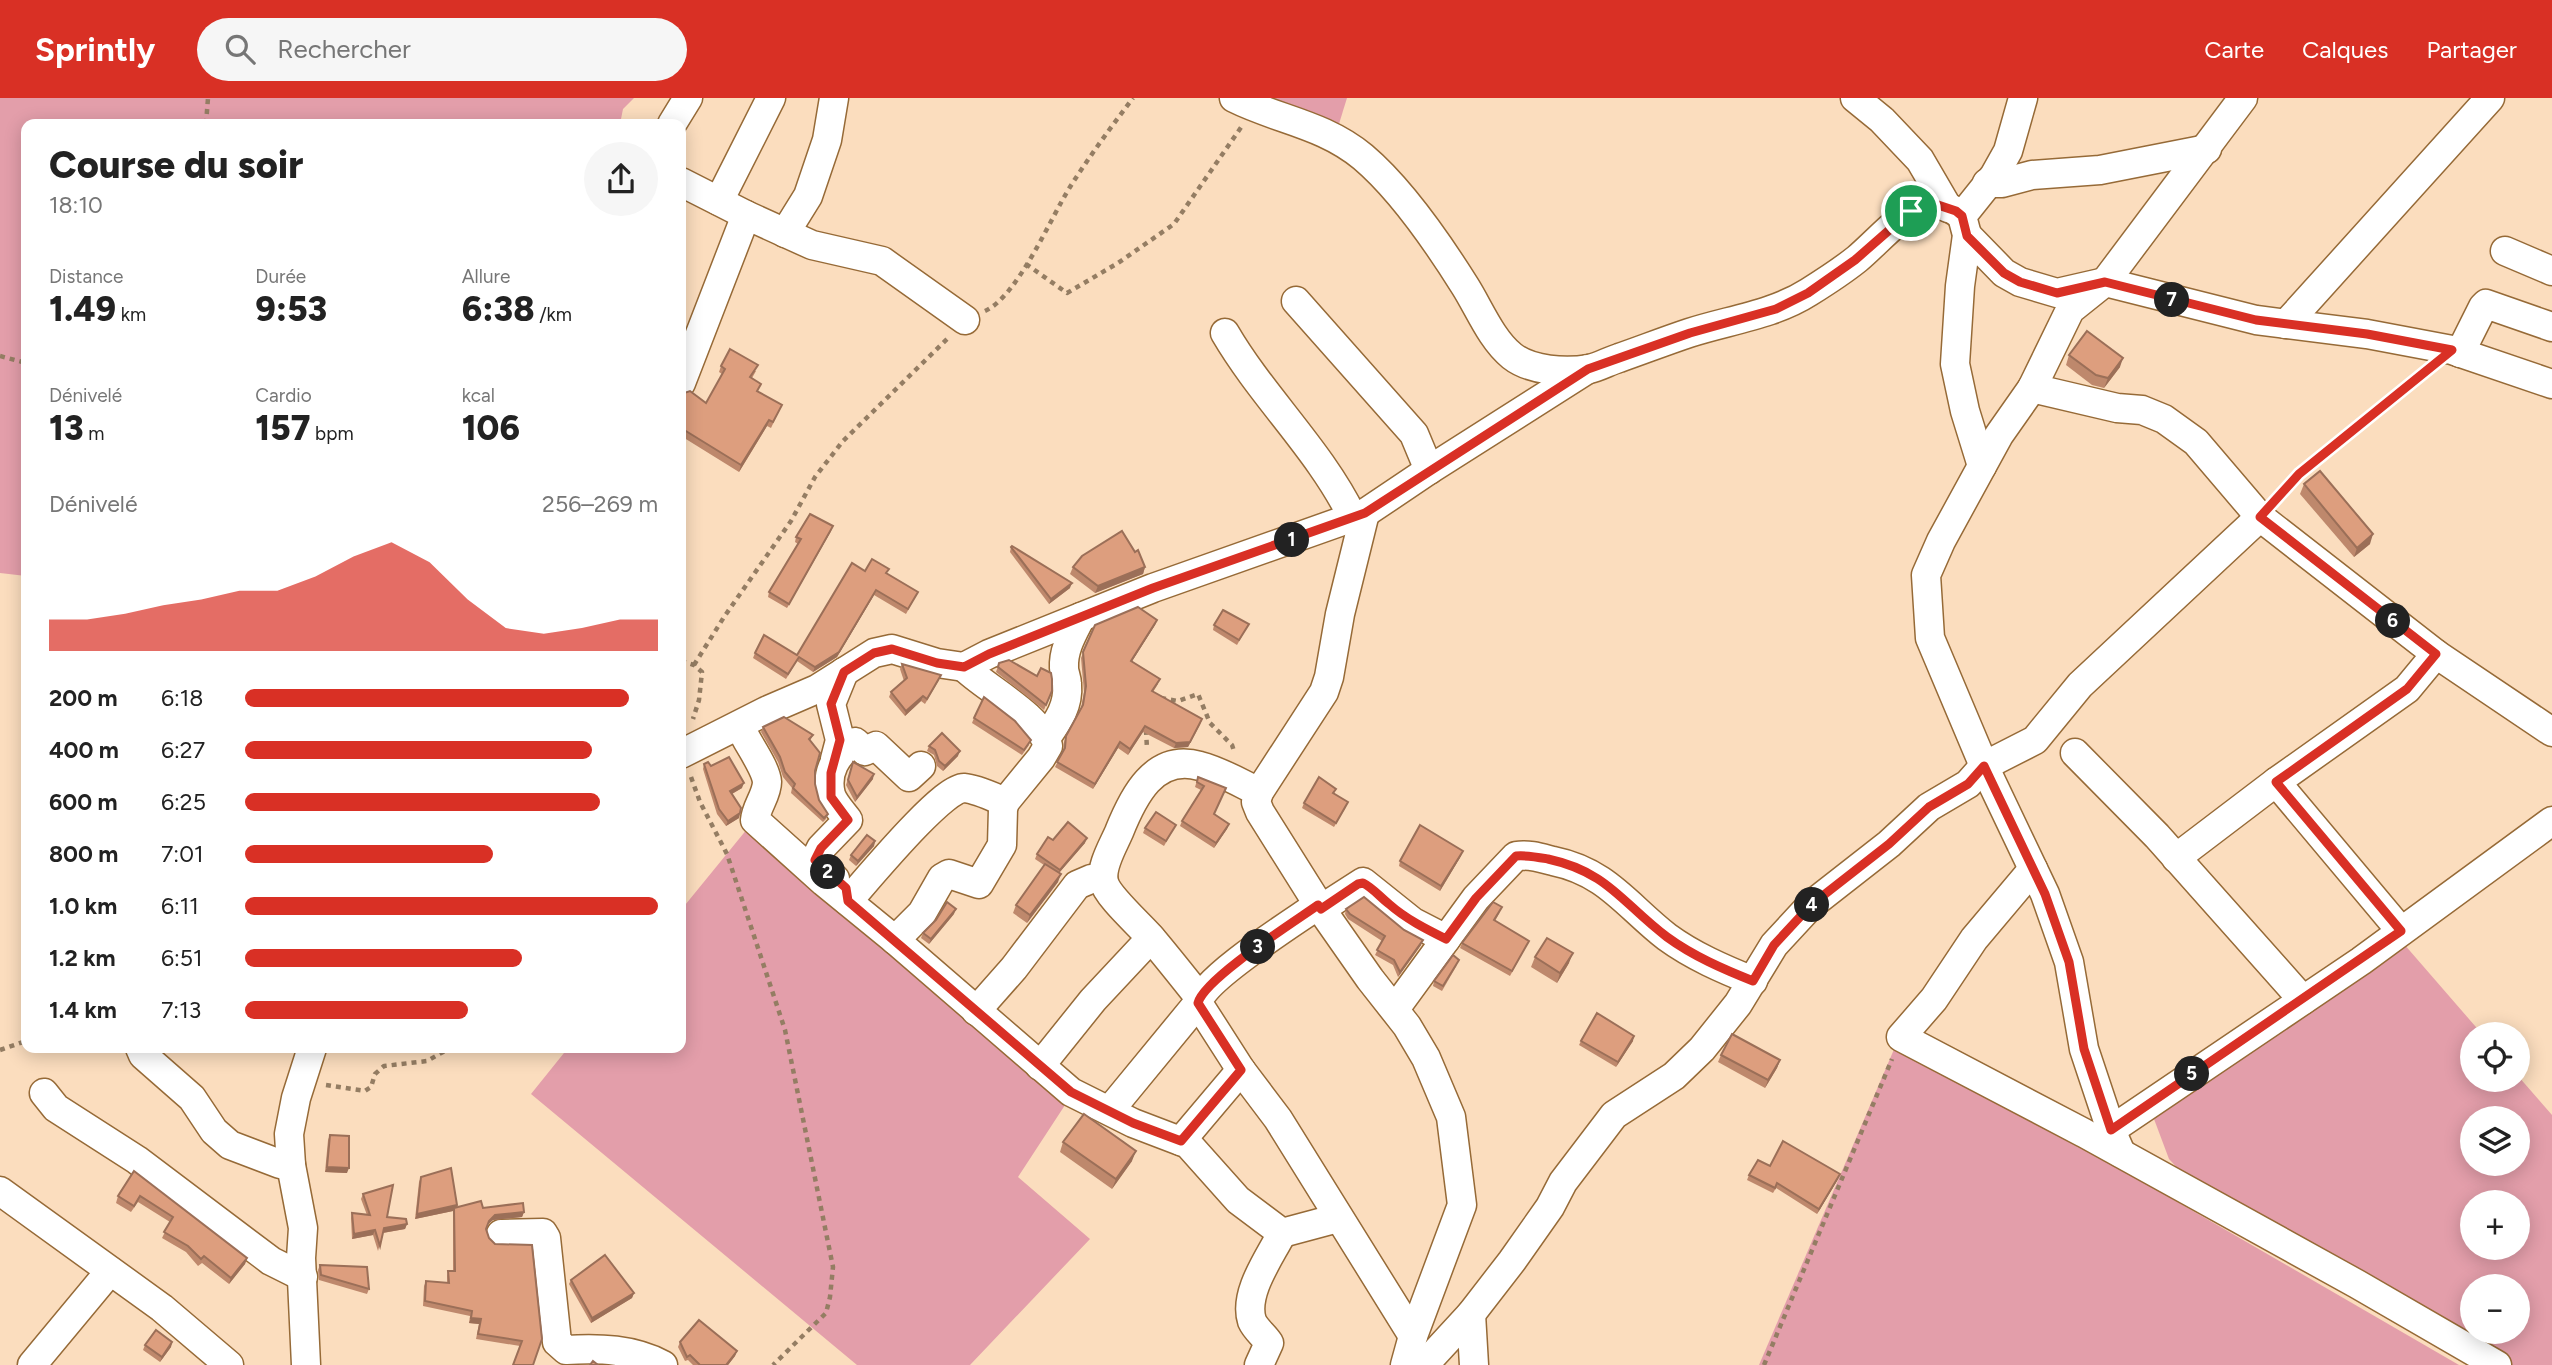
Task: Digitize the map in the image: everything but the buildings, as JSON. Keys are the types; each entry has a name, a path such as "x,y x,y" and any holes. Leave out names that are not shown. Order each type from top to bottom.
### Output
{"street":[{"path":"675,119 688,98"},
{"path":"719,201 771,98"},
{"path":"785,233 808,196 827,139 834,98"},
{"path":"1855,98 1882,120 1920,160 1988,260 2020,282 2057,293 2105,282 2218,312 2367,334 2456,351 2552,384"},
{"path":"1982,466 1965,411 1955,364 1960,286 1959,220 1994,176 2008,151 2023,98"},
{"path":"2116,1141 2084,1049 2069,962 2045,894 1984,766 1930,638 1926,575 1937,549 1999,435 2032,388 2070,310 2105,282 2243,98"},
{"path":"2286,324 2490,98"},
{"path":"1244,103 1322,130 1361,156 1384,176 1424,228 1511,355 1527,365 1554,370 1588,369"},
{"path":"1987,183 2002,184 2032,175 2100,170 2207,149"},
{"path":"686,184 785,233 835,252 882,261 965,320"},
{"path":"964,667 989,654 1153,588 1359,515 1588,369 1690,333 1776,309 1808,293 1855,260 1911,211 1932,203 1959,220"},
{"path":"686,370 746,215"},
{"path":"2505,251 2552,271"},
{"path":"1296,301 1414,434 1429,470"},
{"path":"2456,351 2486,304 2552,327"},
{"path":"1225,332 1243,362 1359,515 1324,692 1253,789 1260,812 1319,907 1370,979 1395,1009 1426,1058 1451,1117 1462,1205 1413,1336 1405,1365"},
{"path":"2032,388 2117,408 2142,410 2164,419 2196,442 2260,517 2436,654 2552,732"},
{"path":"1424,1365 1471,1314 1512,1261 1550,1207 1563,1182 1614,1115 1674,1076 1702,1049 1738,1004 1774,945 1811,905 1889,844 1929,807 1968,784 1984,766 2035,740 2080,685 2260,517"},
{"path":"1046,738 1067,703 1067,681 1063,669 1068,642 1082,617"},
{"path":"686,752 766,711 817,689 874,653 892,649 937,663 964,667 981,683 1014,703 1046,738 1048,746 1005,802 1002,845 979,884 949,874 942,878 922,913 895,940"},
{"path":"2176,858 2276,782 2407,689 2436,654"},
{"path":"844,672 831,704 840,740 831,773 831,797 848,820 821,848 815,860 846,888 848,901"},
{"path":"740,726 745,740 766,775 767,786 755,820 1071,1092 1133,1123 1188,1144 1238,1200 1282,1233"},
{"path":"835,759 844,748 855,742 864,751 876,746 909,777 921,765"},
{"path":"2075,753 2176,858 2303,1000"},
{"path":"1253,789 1200,766 1184,763 1163,767 1149,778 1132,801 1106,861 1103,877 1106,889 1151,938 1198,1000 1241,1070 1278,1119 1413,1336"},
{"path":"2276,782 2401,931"},
{"path":"848,901 931,808 951,792 963,788 1005,802"},
{"path":"2116,1141 2303,1000 2552,821"},
{"path":"1395,1009 1476,898 1516,856 1525,855 1565,863 1596,876 1667,937 1713,965 1753,981"},
{"path":"2033,869 1974,939 1934,999 1901,1037 2116,1141 2497,1365"},
{"path":"976,1011 1014,968 1077,885 1103,877"},
{"path":"1110,1110 1204,989 1249,954 1319,907 1363,883 1413,922 1446,939"},
{"path":"1040,1066 1093,1000 1151,938"},
{"path":"142,1053 192,1098 215,1130 230,1145 280,1164 291,1164"},
{"path":"306,1365 303,1228 291,1164 289,1134 310,1053"},
{"path":"1181,1141 1241,1070"},
{"path":"44,1093 55,1108 137,1160 235,1231 271,1261 303,1278"},
{"path":"0,1191 162,1308 229,1365"},
{"path":"1259,1365 1269,1343 1251,1319 1254,1289 1282,1233 1338,1218"},
{"path":"501,1234 543,1233 546,1238 556,1342 561,1348 620,1350 663,1365"},
{"path":"32,1365 110,1271"},
{"path":"1471,1314 1474,1365"}],"path":[{"path":"206,119 208,98"},
{"path":"694,665 791,521 815,477 836,450 965,320 996,306 1026,264 1071,186 1133,98"},
{"path":"1026,264 1066,293 1118,263 1174,224 1244,103"},
{"path":"2260,517 2299,474 2456,351"},
{"path":"0,356 21,362"},
{"path":"1156,697 1178,701 1198,694 1210,723 1231,745 1253,789"},
{"path":"1145,723 1149,778"},
{"path":"727,854 785,1030 833,1267 830,1297 825,1313 773,1365"},
{"path":"1764,1365 1901,1037"},
{"path":"0,1050 21,1043"},
{"path":"302,1080 358,1092 365,1091 371,1087 375,1074 384,1066 427,1061 441,1053"}],"shaded area":[{"path":"0,98 634,98 623,109 621,119 21,119 21,575 0,573"},
{"path":"1244,98 1347,98 1338,127"},
{"path":"752,823 1067,1102 1018,1177 1090,1239 970,1365 857,1365 531,1094 564,1053 686,1053 686,904"},
{"path":"2397,936 2472,1022 2460,1022 2460,1092 2530,1092 2530,1090 2552,1115 2552,1365 2512,1365 2475,1344 2530,1344 2530,1274 2460,1274 2460,1336 2195,1187 2169,1159 2151,1111"},
{"path":"1898,1040 2459,1365 1759,1365"}],"route":[{"path":"1932,203 1956,211 1962,216 1967,236 1988,260 2004,273 2020,282 2057,293 2105,282 2256,320 2367,334 2452,350 2299,474 2260,517 2436,654 2407,689 2276,782 2401,931 2361,961 2111,1130 2084,1049 2069,962 2045,894 1984,766 1968,784 1929,807 1889,844 1811,905 1774,945 1753,981 1713,965 1667,937 1596,876 1565,863 1525,855 1516,856 1476,898 1446,939 1413,922 1369,886 1358,884 1321,909 1318,905 1204,989 1198,1003 1241,1070 1181,1141 1133,1123 1071,1092 848,901 846,888 815,860 821,848 848,820 831,797 831,773 840,740 831,704 844,672 874,653 892,649 937,663 964,667 989,654 1153,588 1365,513 1588,369 1690,333 1776,309 1808,293 1855,260 1911,211 1932,203"}]}
